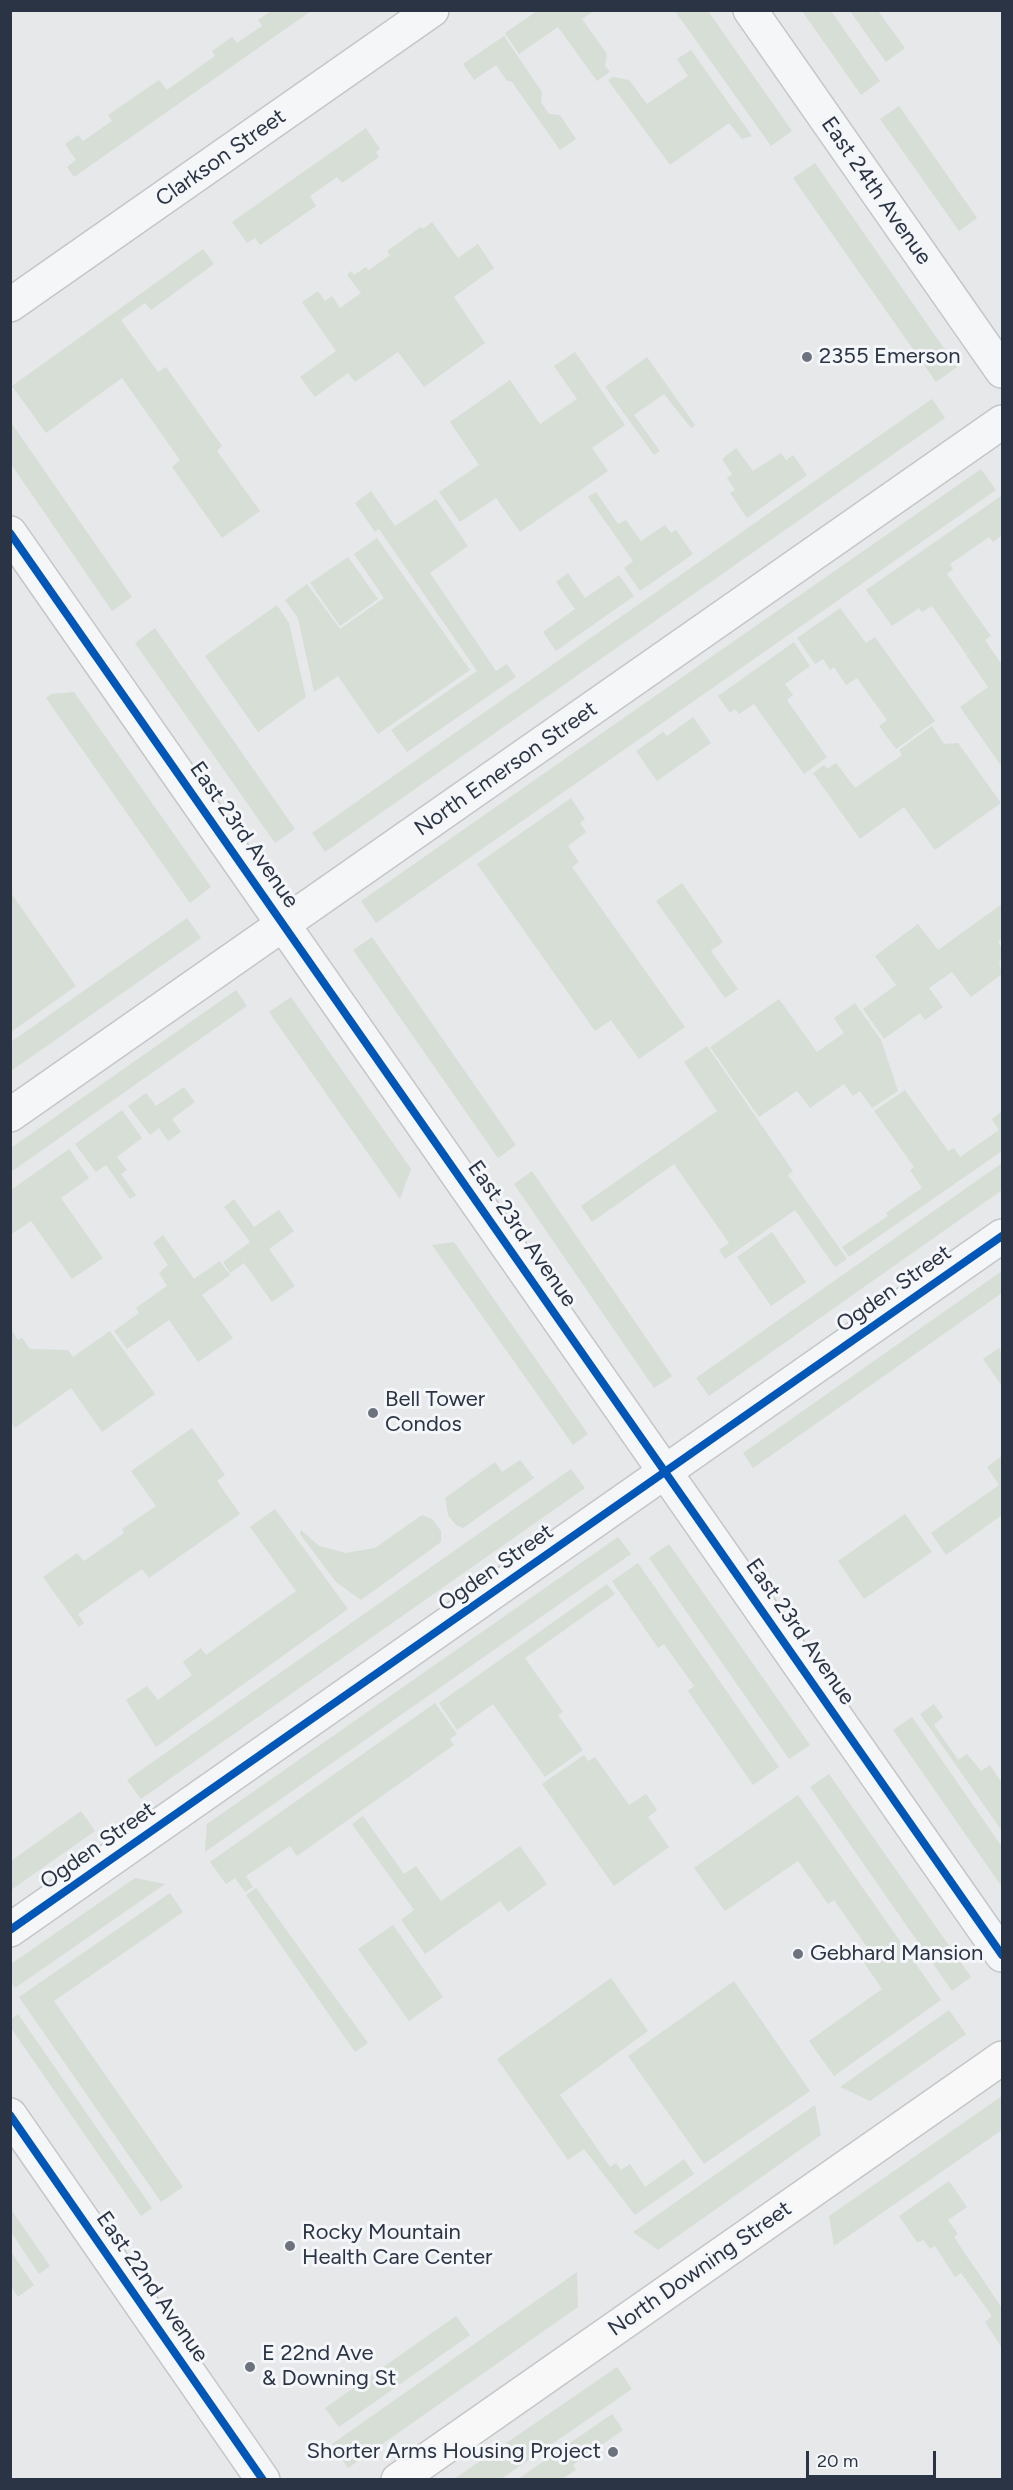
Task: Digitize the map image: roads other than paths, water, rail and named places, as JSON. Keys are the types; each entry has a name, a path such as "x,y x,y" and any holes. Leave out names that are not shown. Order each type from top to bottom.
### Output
{"main road":[{"name":"North Downing Street","path":"398,2480 1002,2058"}],"street":[{"name":"Clarkson Street","path":"10,304 432,10"},
{"name":"East 24th Avenue","path":"750,10 1002,371"},
{"name":"North Emerson Street","path":"10,1116 1002,422"},
{"name":"East 23rd Avenue","path":"10,533 1002,1955"},
{"name":"Ogden Street","path":"10,1930 1002,1236"},
{"name":"East 22nd Avenue","path":"10,2115 263,2480"}],"place":[{"name":"2355 Emerson","path":"807,357"},
{"name":"Bell Tower Condos","path":"373,1413"},
{"name":"Gebhard Mansion","path":"798,1954"},
{"name":"Rocky Mountain Health Care Center","path":"290,2246"},
{"name":"E 22nd Ave & Downing St","path":"250,2367"},
{"name":"Shorter Arms Housing Project","path":"613,2452"}]}
